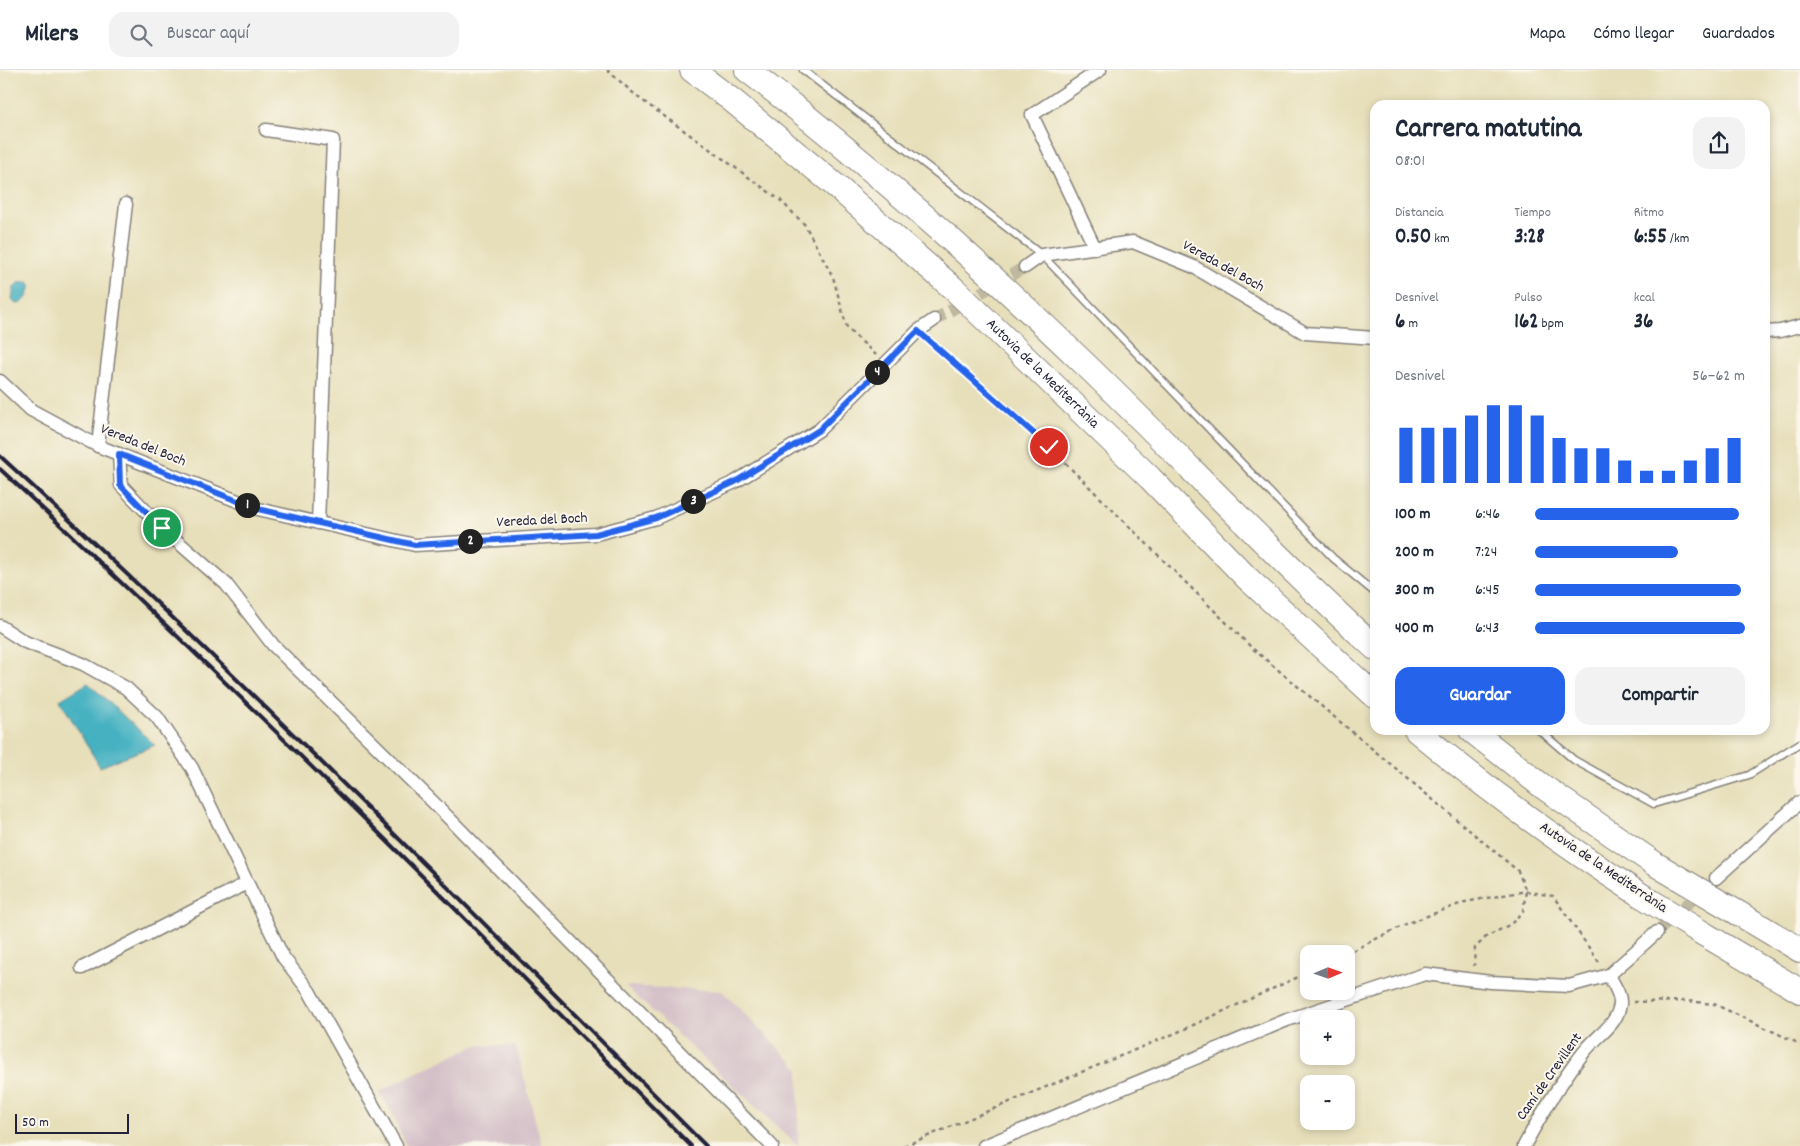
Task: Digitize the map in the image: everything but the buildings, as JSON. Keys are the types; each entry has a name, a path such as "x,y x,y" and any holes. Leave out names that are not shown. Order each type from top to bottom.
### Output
{"highway":[{"name":"Autovia de la Mediterrània","path":"692,70 733,101 836,186 954,289 1150,478 1247,578 1370,691"},
{"path":"748,70 790,102 888,184 990,276 1090,370 1221,502 1370,643"},
{"name":"Autovia de la Mediterrània","path":"1422,735 1517,810 1579,855 1704,934 1800,991"},
{"path":"1476,735 1542,786 1655,864 1800,950"}],"street":[{"path":"1095,248 1032,115 1100,70"},
{"path":"266,130 333,140 318,523"},
{"path":"98,446 126,204"},
{"name":"Vereda del Boch","path":"1025,267 1042,256 1133,242 1194,266 1305,333 1370,338"},
{"name":"Vereda del Boch","path":"0,381 30,410 98,446 258,509 415,545 596,534 656,518 735,482 819,430 918,331 934,320"},
{"path":"1770,332 1800,326"},
{"path":"119,454 120,485 162,528 226,584 274,645 440,809 772,1146"},
{"path":"0,626 25,642 83,664 126,688 157,717 192,768 283,958 309,991 396,1146"},
{"path":"1716,878 1800,802"},
{"path":"82,968 247,883"},
{"path":"984,1146 1287,1020 1425,974 1474,980 1569,986 1609,976 1657,932"},
{"path":"1609,976 1618,992 1620,1002"},
{"name":"Camí de Crevillent","path":"1524,1146 1544,1108 1585,1050 1615,1021 1620,1002"}],"lane":[{"path":"802,70 1042,256 1333,558 1370,589"},
{"path":"1544,735 1574,760 1654,804 1748,775 1800,743"}],"path":[{"path":"607,70 639,98 780,200 805,225 833,277 847,328 885,364"},
{"path":"918,331 1049,447 1252,648 1518,871 1526,891 1523,911 1511,924 1486,937 1475,948 1474,980"},
{"path":"1355,950 1406,924 1465,902 1526,891 1554,896 1609,976"},
{"path":"904,1146 1169,1036 1300,976"},
{"path":"1620,1002 1687,1001 1714,1004 1800,1044"}],"shaded area":[{"path":"625,986 722,991 799,1069 798,1146"},
{"path":"477,1045 516,1046 542,1146 406,1146 392,1113 379,1092"}],"water":[{"path":"28,282 31,286 27,297 22,303 16,304 12,299 14,288 18,283"},
{"path":"88,683 155,745 100,767 60,700"}],"tunnel":[{"path":"934,320 1025,267"},
{"path":"1657,932 1705,888"}],"railway":[{"path":"0,456 269,710 706,1146"},
{"path":"0,469 263,719 691,1146"}],"route":[{"path":"162,528 120,485 119,454 258,509 415,545 596,534 656,518 735,482 819,430 918,331 1049,447"}]}
